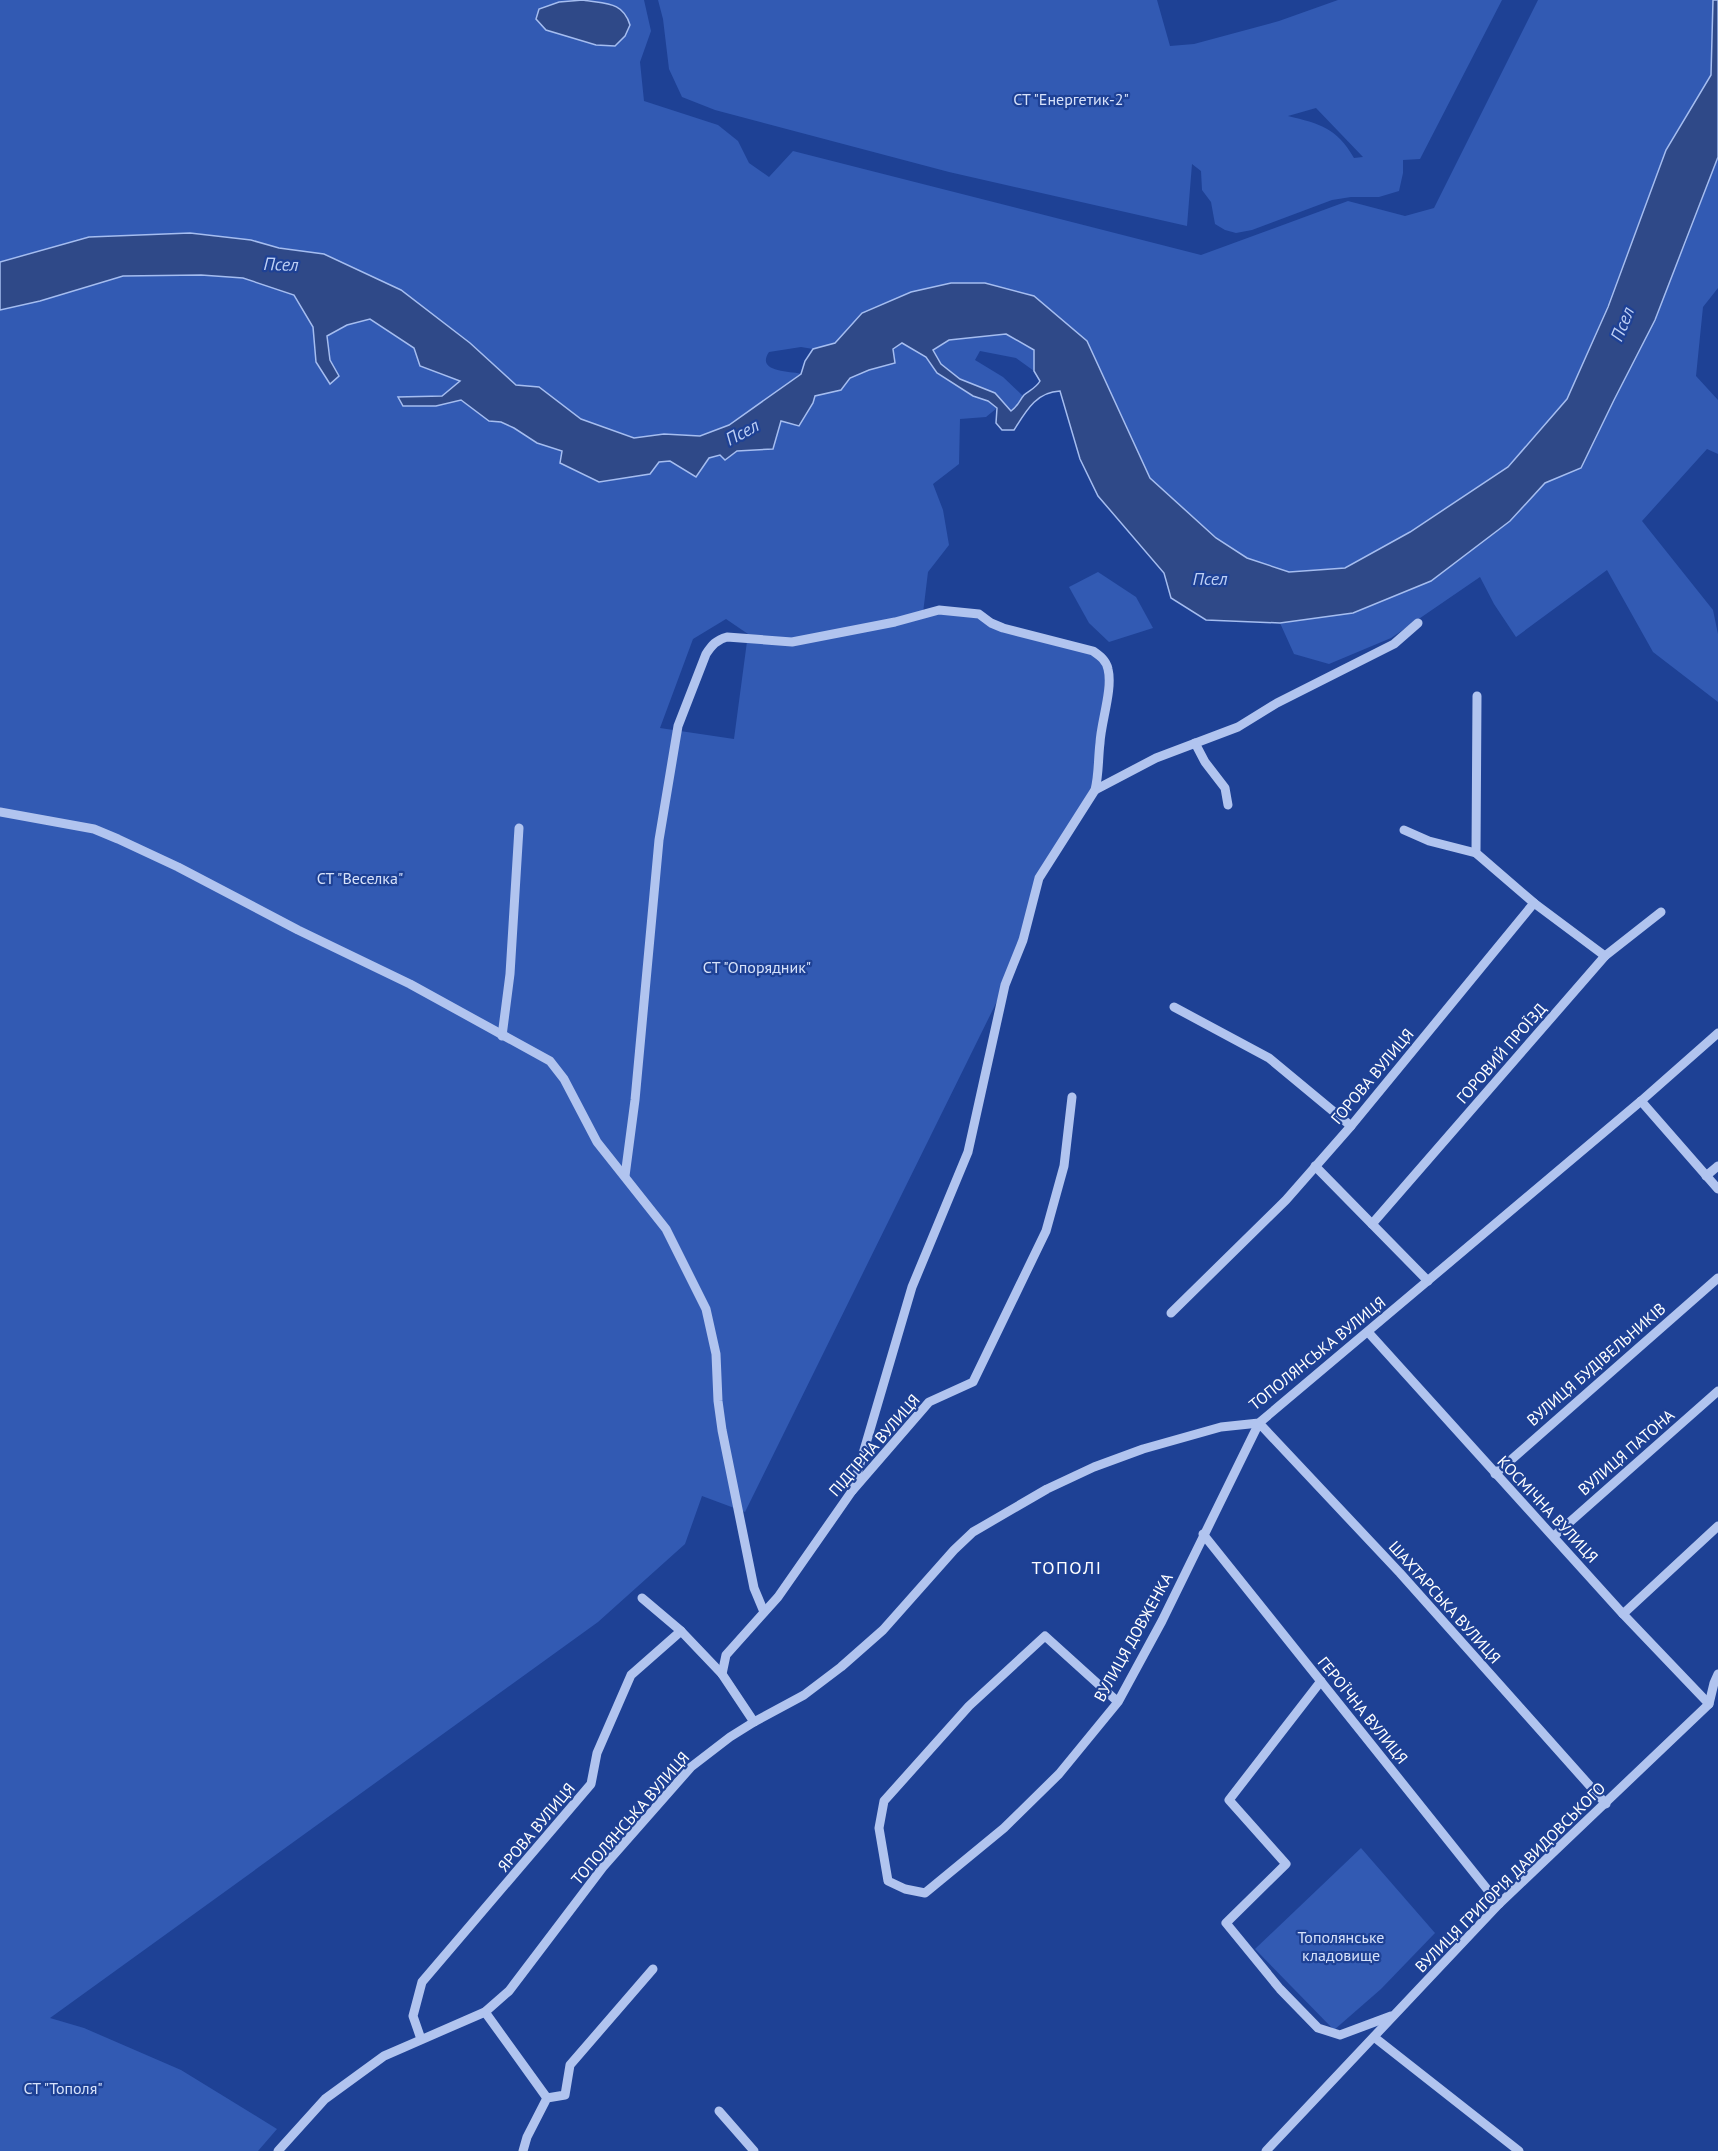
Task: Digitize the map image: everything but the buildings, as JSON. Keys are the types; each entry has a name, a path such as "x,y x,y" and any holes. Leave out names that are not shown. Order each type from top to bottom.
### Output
{"street":[{"path":"626,1176 659,840 678,726 706,654 717,640 727,637 792,642 895,622 939,610 979,614 1003,628 1093,651 1100,656 1108,671 1099,774 1095,790 1039,878 1023,940 1005,985 968,1152 912,1287 852,1491"},
{"path":"1095,790 1156,758 1238,728 1277,704 1394,644 1418,623"},
{"path":"1476,853 1477,696"},
{"path":"1195,743 1205,762 1225,788 1228,805"},
{"path":"0,812 94,829 118,839 410,984 550,1061 564,1079 597,1142 666,1229 706,1309 716,1354 722,1430 754,1588 764,1612"},
{"path":"502,1036 510,974 519,828"},
{"path":"1404,831 1430,841 1476,853 1534,903 1605,956"},
{"name":"ГОРОВА ВУЛИЦЯ","path":"1171,1313 1286,1200 1351,1126 1534,903"},
{"name":"ГОРОВИЙ ПРОЇЗД","path":"1372,1224 1605,956 1661,912"},
{"path":"1174,1007 1269,1058 1351,1126"},
{"name":"ТОПОЛЯНСЬКА ВУЛИЦЯ","path":"278,2151 325,2099 384,2056 485,2012 509,1991 603,1867 691,1767 754,1722 804,1695 841,1667 883,1630 954,1550 973,1532 1056,1484 1094,1467 1143,1449 1221,1427 1259,1422 1641,1101 1718,1033"},
{"name":"ПІДГІРНА ВУЛИЦЯ","path":"722,1674 726,1655 778,1597 852,1491 929,1402 974,1382 1046,1232 1064,1166 1072,1097"},
{"path":"1641,1101 1718,1189"},
{"path":"1315,1166 1428,1281"},
{"path":"1706,1176 1718,1166"},
{"name":"ВУЛИЦЯ БУДІВЕЛЬНИКІВ","path":"1495,1474 1718,1278"},
{"name":"КОСМІЧНА ВУЛИЦЯ","path":"1368,1332 1623,1614 1710,1704"},
{"name":"ВУЛИЦЯ ПАТОНА","path":"1554,1536 1718,1391"},
{"name":"ВУЛИЦЯ ДОВЖЕНКА","path":"1118,1702 1045,1636 969,1706 884,1801 879,1828 888,1881 905,1889 926,1893 1004,1828 1059,1774 1118,1702 1162,1621 1259,1422"},
{"name":"ШАХТАРСЬКА ВУЛИЦЯ","path":"1259,1422 1400,1573 1606,1804"},
{"path":"1623,1614 1718,1526"},
{"name":"ГЕРОЇЧНА ВУЛИЦЯ","path":"1203,1534 1499,1905"},
{"path":"642,1598 681,1631 722,1674 754,1722"},
{"name":"ЯРОВА ВУЛИЦЯ","path":"421,2039 413,2016 422,1982 558,1826 591,1784 597,1753 631,1675 681,1631"},
{"path":"1710,1704 1717,1680"},
{"path":"1321,1681 1229,1800 1286,1863 1226,1923 1280,1989 1318,2028 1340,2035 1393,2016"},
{"name":"ВУЛИЦЯ ГРИГОРІЯ ДАВИДОВСЬКОГО","path":"1266,2151 1499,1905 1710,1704"},
{"path":"547,2098 565,2095 570,2065 653,1969"},
{"path":"485,2012 547,2098"},
{"path":"1374,2037 1519,2151"},
{"path":"523,2151 527,2137 547,2098"},
{"path":"719,2111 754,2151"}],"green space":[{"path":"0,0 583,0 644,0 651,31 640,62 644,101 718,125 738,141 749,163 769,177 793,151 1201,255 1348,201 1405,216 1434,208 1538,0 1713,0 1711,75 1666,150 1607,307 1567,399 1508,467 1410,532 1345,568 1289,572 1247,558 1216,538 1150,478 1087,340 862,314 835,343 813,349 801,347 769,352 766,359 767,364 771,367 776,370 802,374 729,425 700,436 664,434 635,438 581,419 539,387 516,385 470,343 291,249 251,240 190,233 89,237 0,262","holes":["583,0 596,45 546,30 539,10 559,2"]},
{"name":"СТ \"Енергетик-2\"","path":"658,0 1157,0 1170,46 1194,44 1279,21 1338,0 1502,0 1420,159 1403,160 1399,191 1379,197 1332,200 1252,230 1236,233 1215,224 1211,202 1202,190 1201,171 1192,164 1187,226 949,172 715,110 682,97 669,69 663,19","holes":["1316,108 1363,157 1354,158 1341,139 1326,128 1288,116"]},
{"path":"1718,157 1718,288 1703,307 1696,376 1718,400 1718,454 1707,449 1642,521 1713,610 1718,634 1718,702 1653,652 1607,570 1516,637 1494,604 1480,577 1391,638 1329,664 1294,654 1280,623 1353,613 1510,521 1545,483 1581,468 1685,245"},
{"path":"201,275 243,278 294,295 313,327 316,362 339,376 330,360 327,336 347,325 370,319 414,348 439,374 461,381 442,396 398,397 403,405 436,406 461,400 489,421 501,422 537,443 562,451 560,463 599,482 649,474 659,462 670,461 686,471 709,458 754,449 781,421 813,403 815,396 841,390 850,378 895,363 893,349 902,343 926,357 937,373 997,408 986,417 960,419 959,464 933,484 943,510 949,545 928,572 923,613 979,614 991,623 1093,651 1106,663 1099,774 1039,878 1005,985 745,1512 702,1496 685,1544 598,1622 50,2018 84,2028 181,2070 277,2129 258,2151 0,2151 0,310 40,301 123,276","holes":["726,619 748,634 734,739 660,728 693,639"]},
{"path":"1006,334 1034,350 1034,371 1016,358 980,351 975,360 1003,377 1023,396 1020,404 1011,411 995,393 960,379 941,364 933,349 949,340"},
{"path":"1098,572 1136,597 1153,628 1109,642 1089,623 1069,587"},
{"name":"Тополянське кладовище","path":"1361,1848 1435,1933 1381,1989 1334,2030 1255,1949"}],"water":[{"path":"583,0 612,5 627,17 630,25 625,36 615,46 596,45 546,30 536,19 539,9 559,2"},
{"name":"Псел","path":"1713,0 1718,0 1718,157 1655,320 1581,468 1545,483 1510,521 1431,581 1353,613 1280,623 1206,620 1171,598 1164,573 1098,496 1080,459 1060,391 1044,395 1032,404 1014,430 1002,430 996,423 997,408 937,373 926,357 902,343 893,349 895,363 850,378 841,390 815,396 799,426 781,421 773,449 737,451 725,460 720,455 709,458 696,477 670,461 659,462 650,474 599,482 560,463 562,451 537,443 501,422 489,421 461,400 436,406 403,406 398,397 442,396 460,381 420,366 414,348 370,319 347,325 327,336 330,360 339,376 330,384 316,362 313,327 294,295 243,278 201,275 123,276 40,301 0,310 0,262 89,237 190,233 251,240 279,248 324,254 401,290 470,343 516,385 539,387 581,419 634,438 664,434 700,436 729,425 801,374 805,361 813,349 835,343 862,313 911,292 951,283 985,283 1034,296 1087,341 1150,478 1216,538 1247,558 1289,572 1345,568 1410,532 1508,467 1567,399 1608,307 1666,150 1711,75","holes":["1006,334 1034,350 1034,371 1040,381 1011,411 995,393 960,379 941,364 933,350 949,340"]}],"district":[{"name":"ТОПОЛІ","path":"1067,1567"}],"park label":[{"name":"СТ \"Веселка\"","path":"360,878"},
{"name":"СТ \"Опорядник\"","path":"757,967"},
{"name":"СТ \"Тополя\"","path":"63,2088"}]}
